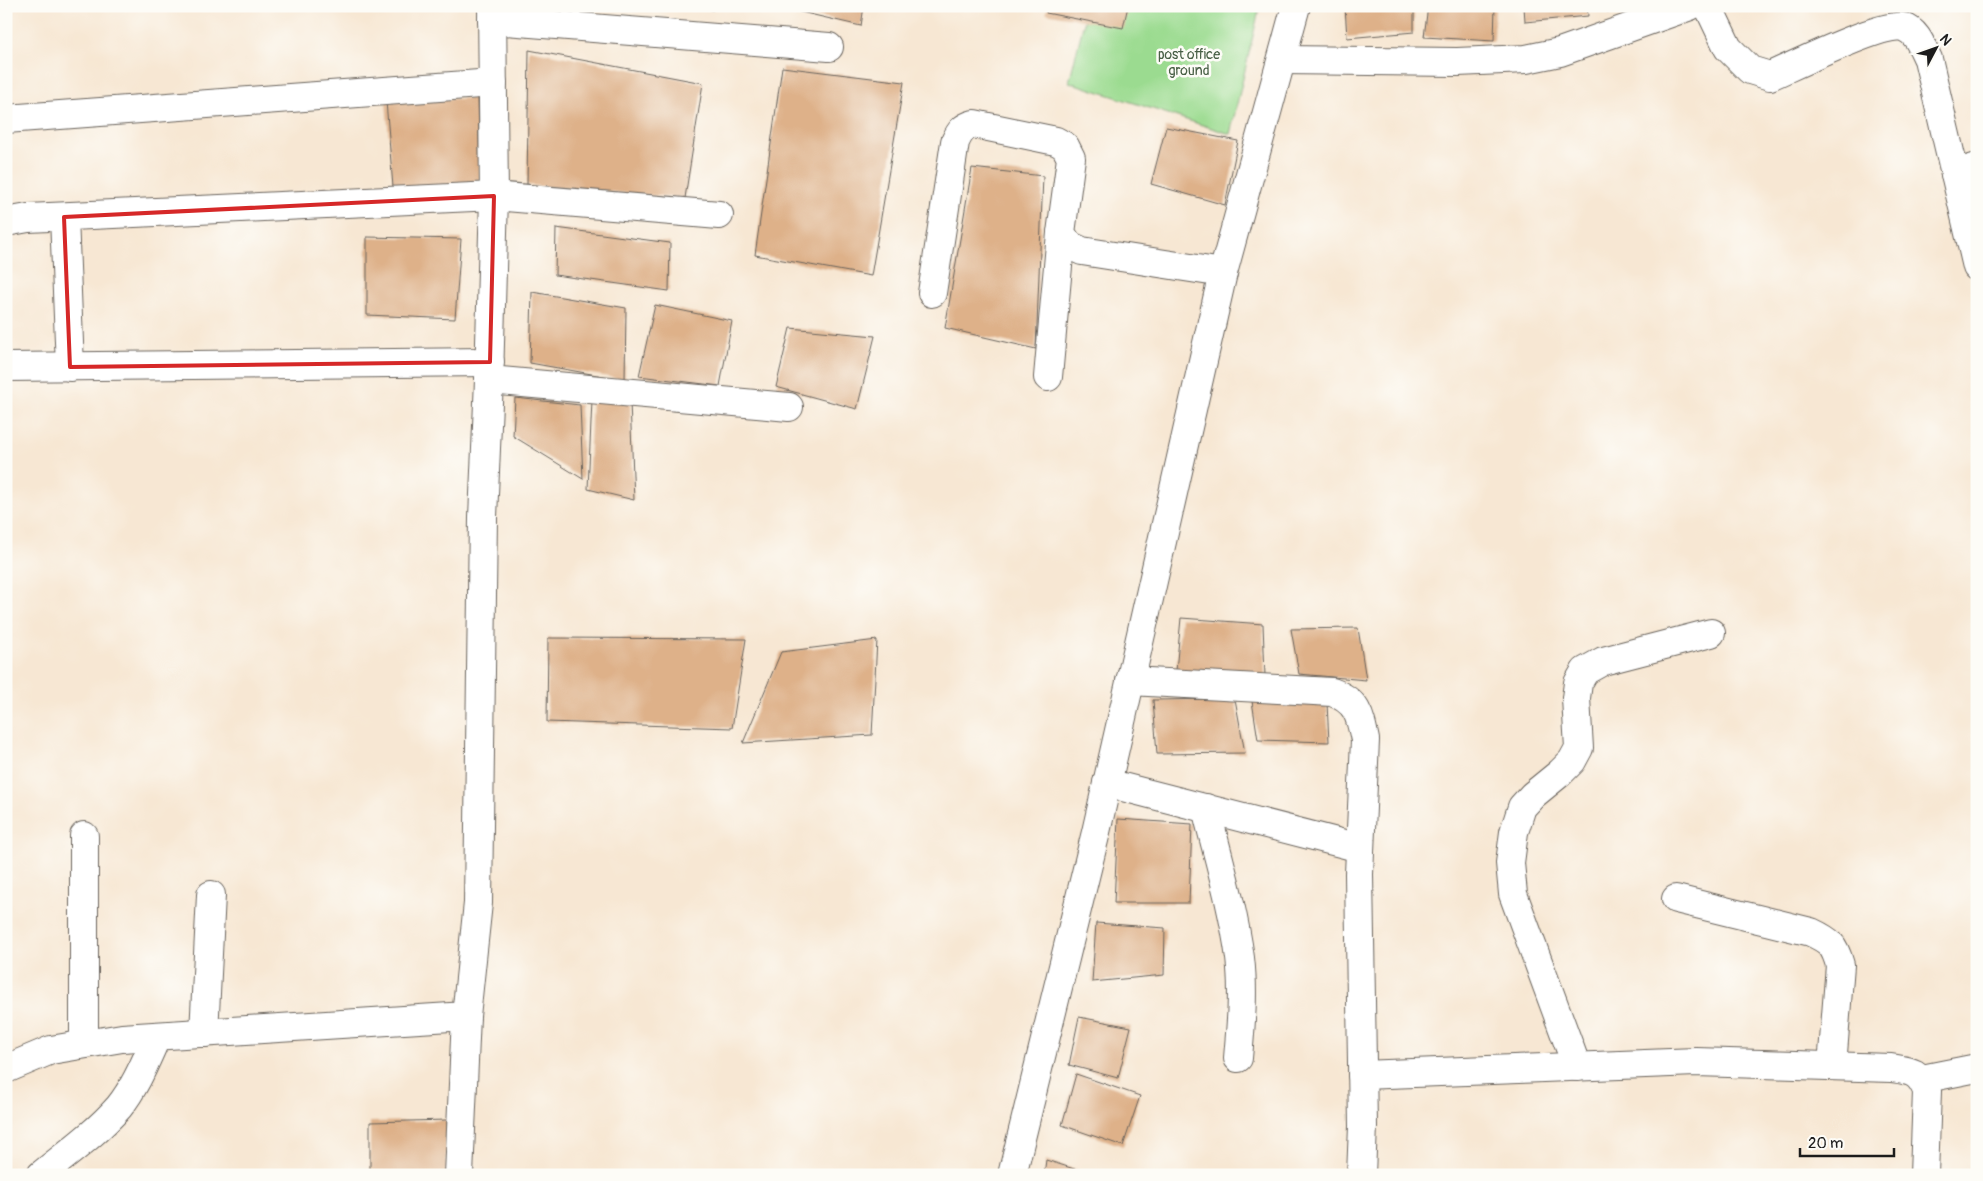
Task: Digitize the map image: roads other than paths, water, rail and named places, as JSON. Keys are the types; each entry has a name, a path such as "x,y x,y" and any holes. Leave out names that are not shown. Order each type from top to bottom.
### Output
{"street":[{"path":"1012,1175 1107,783 1223,274 1296,6"},
{"path":"1282,60 1457,62 1526,59 1560,52 1690,6"},
{"path":"1708,6 1728,48 1750,70 1770,76 1854,39 1884,29 1902,27 1918,38 1928,59 1966,170 1977,267"},
{"path":"459,1175 466,1016 478,903 483,517 490,371 494,196 492,13 829,47"},
{"path":"6,119 493,83"},
{"path":"932,293 955,142 959,132 965,126 974,124 1056,140 1065,146 1071,158 1061,234 1048,377"},
{"path":"6,222 64,217 494,196 719,215"},
{"path":"64,217 70,367"},
{"path":"1061,234 1069,245 1082,251 1223,274"},
{"path":"6,367 490,371 789,407"},
{"path":"1577,1067 1513,894 1510,863 1514,832 1522,807 1572,761 1579,748 1576,698 1578,683 1585,671 1603,661 1712,633"},
{"path":"1130,681 1324,691 1346,697 1355,706 1361,719 1365,740 1360,848 1363,1126 1361,1175"},
{"path":"1107,783 1360,848"},
{"path":"1206,808 1229,901 1240,958 1242,1006 1238,1058"},
{"path":"84,836 84,1044"},
{"path":"204,1033 211,895"},
{"path":"1676,899 1811,932 1828,940 1836,949 1840,964 1832,1066"},
{"path":"6,1069 51,1050 122,1038 466,1016"},
{"path":"41,1175 94,1133 119,1106 129,1092 157,1036"},
{"path":"1362,1075 1696,1062 1891,1068 1912,1071 1922,1079 1927,1091 1924,1175"},
{"path":"1922,1079 1977,1068"}],"park label":[{"name":"post office ground","path":"1189,62"}]}
